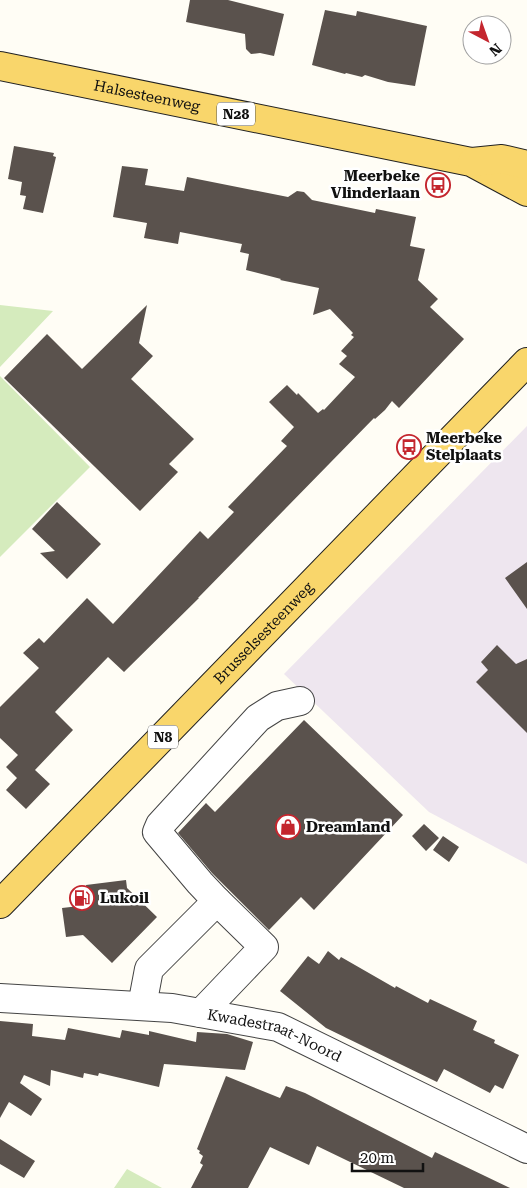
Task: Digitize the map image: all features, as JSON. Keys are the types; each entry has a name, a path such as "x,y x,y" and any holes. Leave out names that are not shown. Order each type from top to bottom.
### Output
{"main road":[{"name":"Halsesteenweg","path":"0,66 471,162 527,192"},
{"name":"Halsesteenweg","path":"471,162 502,159 527,165"},
{"name":"Brusselsesteenweg","path":"0,904 527,362"}],"street":[{"path":"201,1013 264,947 200,883 157,832 160,825 258,718 277,706 300,701"},
{"path":"142,1006 149,969 217,901"},
{"name":"Kwadestraat-Noord","path":"0,998 172,1008 278,1027 527,1149"}],"shaded area":[{"path":"527,426 527,864 429,812 284,674"}],"green space":[{"path":"0,305 53,311 0,367"},
{"path":"0,376 90,467 0,557"},
{"path":"127,1169 162,1188 114,1188"}],"building":[{"path":"190,0 228,0 284,14 274,56 260,53 251,54 246,49 245,34 186,22"},
{"path":"325,10 356,16 357,11 427,26 415,86 388,82 365,75 362,77 345,74 312,65"},
{"path":"14,146 54,153 53,156 56,157 43,213 23,209 26,196 20,195 22,182 8,179"},
{"path":"122,166 148,169 145,185 184,191 187,177 288,197 297,191 304,192 312,200 375,213 376,209 416,217 410,246 425,249 418,280 438,299 430,307 464,339 399,408 392,401 385,410 374,418 199,598 124,672 108,657 55,712 73,730 35,770 50,784 26,809 6,790 17,778 6,767 18,755 0,738 0,707 39,668 23,653 39,638 44,643 87,598 113,624 200,531 208,539 234,512 228,507 287,446 281,441 294,427 269,402 287,385 318,413 324,410 355,377 339,364 347,356 341,351 354,337 351,335 353,333 330,309 313,315 319,288 280,280 246,270 249,254 240,252 242,244 180,232 178,244 144,238 147,223 113,217"},
{"path":"147,305 139,343 153,356 131,379 194,439 169,464 178,472 140,511 4,378 47,334 82,369"},
{"path":"57,502 101,544 67,579 40,553 55,551 32,529"},
{"path":"527,562 527,609 505,578"},
{"path":"497,645 516,664 527,659 527,733 476,682 488,670 481,662"},
{"name":"Dreamland","path":"304,720 403,815 314,910 301,897 269,930 212,873 178,833 206,803 215,812"},
{"path":"424,824 439,838 426,851 412,836"},
{"path":"443,836 459,847 449,862 433,850"},
{"path":"126,880 127,888 157,917 112,963 83,935 66,937 62,908 88,905 86,885"},
{"path":"328,951 339,960 341,957 395,988 396,986 428,1003 430,999 477,1021 473,1030 495,1040 494,1043 519,1055 503,1089 495,1085 490,1093 444,1069 437,1082 326,1028 280,991 308,956 319,964"},
{"path":"0,1021 33,1024 32,1036 65,1040 68,1028 120,1038 122,1030 149,1035 149,1031 196,1042 197,1032 227,1034 253,1042 245,1070 164,1064 159,1087 99,1073 98,1076 84,1073 83,1078 51,1070 50,1086 24,1075 20,1083 42,1099 31,1116 9,1102 0,1118"},
{"path":"226,1076 280,1098 286,1086 305,1093 432,1158 435,1152 510,1188 404,1188 317,1146 309,1165 270,1147 248,1188 191,1188 203,1165 200,1163 203,1156 197,1149"},
{"path":"0,1139 35,1161 24,1178 0,1164"}],"place":[{"name":"Meerbeke Vlinderlaan","path":"438,185"},
{"name":"Meerbeke Stelplaats","path":"409,447"},
{"name":"Dreamland","path":"288,827"},
{"name":"Lukoil","path":"82,898"}]}
